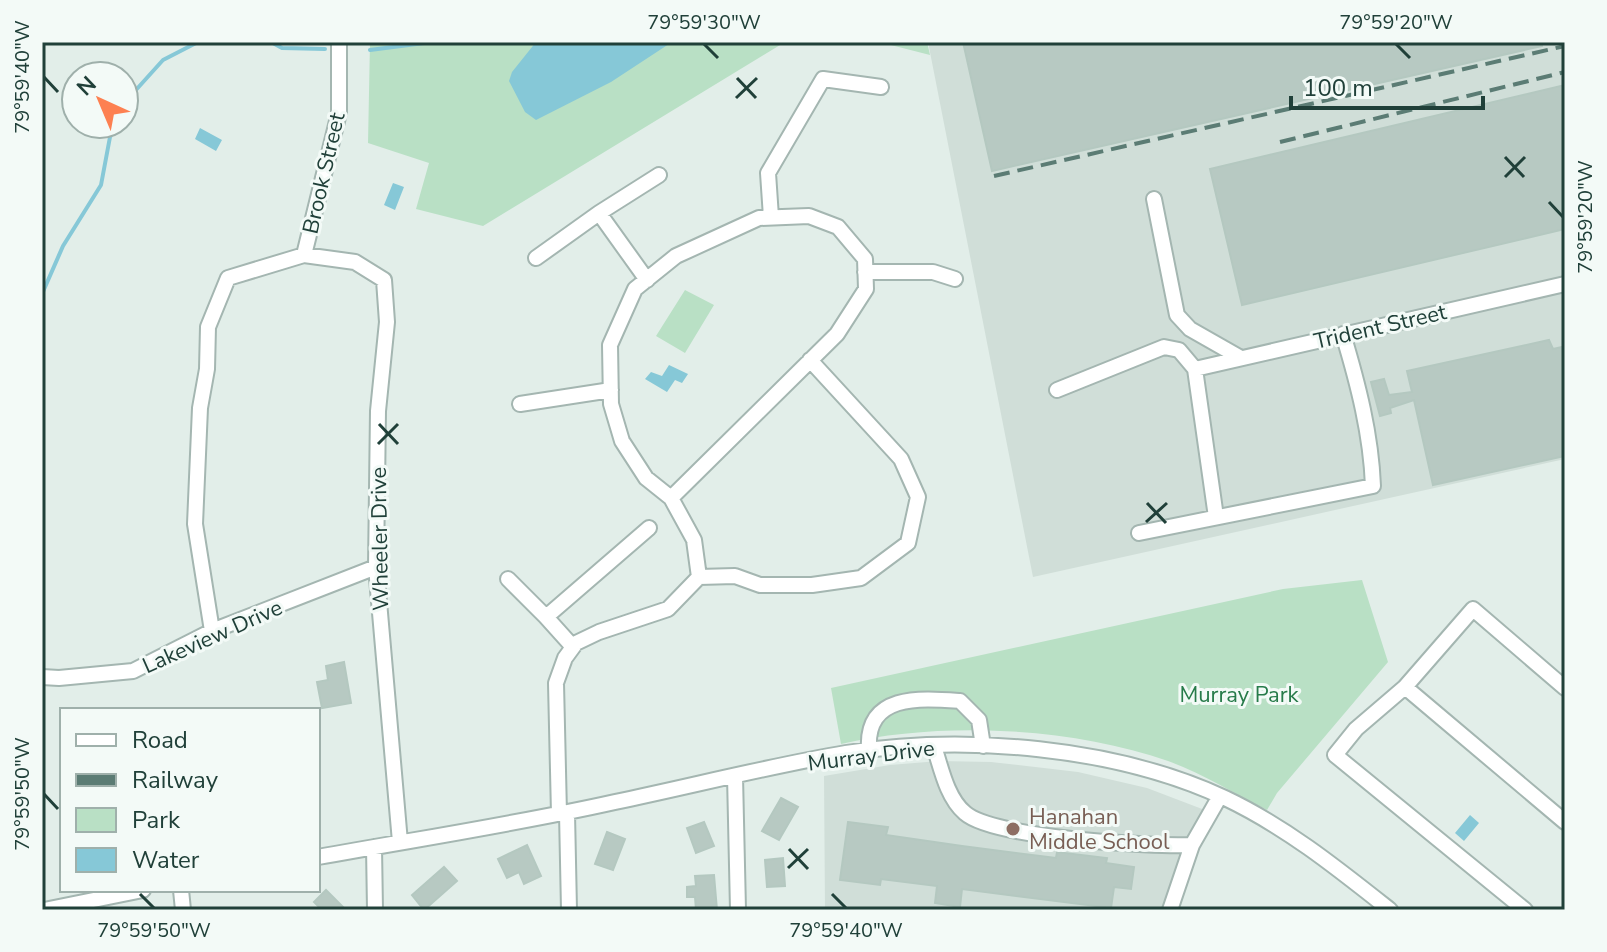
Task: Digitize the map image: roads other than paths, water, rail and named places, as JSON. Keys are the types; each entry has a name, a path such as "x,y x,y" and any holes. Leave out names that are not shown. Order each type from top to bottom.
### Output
{"street":[{"name":"Brook Street","path":"304,255 339,113 339,42"},
{"path":"771,217 768,173 823,79 881,87"},
{"path":"536,258 659,175"},
{"path":"1154,199 1177,315 1190,329 1241,358"},
{"path":"599,213 647,280"},
{"path":"671,498 837,334 866,289 865,259 838,227 809,216 759,218 676,256 635,289 610,345 611,404 622,441 646,478 671,498 694,540 699,577"},
{"name":"Wheeler Drive","path":"212,631 195,524 200,408 207,369 208,327 228,278 304,255 355,262 384,280 387,322 378,411 376,567 400,842"},
{"path":"865,272 933,272 955,279"},
{"name":"Trident Street","path":"1195,369 1565,284"},
{"path":"1139,533 1373,486 1372,453 1357,380 1343,334"},
{"path":"1057,390 1164,347 1179,350 1195,369 1216,517"},
{"path":"569,910 556,683 565,658 576,643 668,609 699,577 735,576 760,585 799,585 861,578 908,543 918,497 901,459 810,360"},
{"path":"520,404 611,390"},
{"path":"546,617 649,528"},
{"name":"Lakeview Drive","path":"42,677 133,671 212,631 376,567"},
{"path":"508,579 573,647"},
{"path":"1525,910 1335,755 1356,729 1405,687 1473,609 1565,688"},
{"path":"1405,687 1565,822"},
{"path":"869,750 868,738 887,706 899,701 926,698 960,701 979,720 983,746"},
{"name":"Murray Drive","path":"320,857 563,814 869,750 1016,745 1122,763 1220,796 1303,841 1390,910"},
{"path":"934,746 948,787 965,813 985,824 1057,837 1135,845 1192,845"},
{"path":"735,776 738,910"},
{"path":"1170,910 1192,845 1220,796"},
{"path":"374,847 375,910"},
{"path":"44,910 133,892"}],"water":[{"path":"536,42 672,42 611,82 536,120 525,112 509,81 512,72"},
{"path":"200,128 222,140 216,151 195,139"},
{"path":"393,183 404,187 395,210 384,205"},
{"path":"669,365 688,374 682,383 675,380 667,392 645,379 651,372 662,376"},
{"path":"1470,815 1479,823 1464,841 1455,833"}],"waterway":[{"path":"140,85 163,60 198,42"},
{"path":"271,42 282,48 325,49"},
{"path":"370,50 432,42"},
{"path":"42,294 63,246 101,185 109,140"}],"railway":[{"path":"994,176 1565,46"},
{"path":"1280,142 1565,72"}],"place":[{"name":"Hanahan Middle School","path":"1013,829"}],"park label":[{"name":"Murray Park","path":"1239,694"}]}
